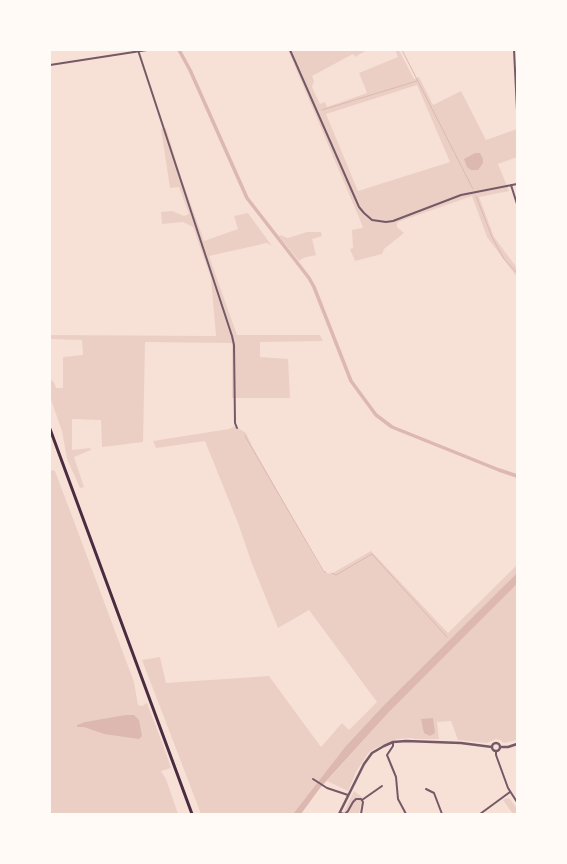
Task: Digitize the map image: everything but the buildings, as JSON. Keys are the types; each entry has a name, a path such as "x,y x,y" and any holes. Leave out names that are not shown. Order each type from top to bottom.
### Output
{"main road":[{"path":"50,429 192,814"}],"street":[{"path":"50,65 147,50"},
{"path":"290,50 359,207 372,220 386,222 393,221 461,195 517,184"},
{"path":"514,50 517,110"},
{"path":"138,51 232,336 234,345 235,423 237,428"},
{"path":"511,185 517,204"},
{"path":"382,786 362,800 356,799 352,802 348,811 344,814 340,813 366,760 376,750 393,742 421,741 492,746 497,743 500,747"},
{"path":"393,742 392,748 387,755 396,777 398,796 406,814"},
{"path":"496,751 499,750 500,747 508,747 517,744"},
{"path":"492,746 496,751 496,757 510,792 517,802"},
{"path":"314,780 327,788 348,796"},
{"path":"426,789 434,794 442,814"},
{"path":"480,814 510,792"},
{"path":"360,814 364,802 362,800"}],"shaded area":[{"path":"288,50 367,50 355,57 353,54 312,76 314,81 312,87 320,104 325,102 327,107 367,93 359,73 398,57 395,50 399,50 414,79 419,77 433,105 461,91 486,140 517,129 517,157 498,164 509,191 479,197 494,237 517,268 517,277 487,237 472,196 398,222 397,227 404,233 384,249 382,254 355,261 350,249 353,248 352,230 363,227","holes":["417,85 450,162 358,191 326,114"]},
{"path":"166,128 181,177 204,241 238,229 234,216 248,213 272,246 267,243 209,256 237,335 320,335 323,341 260,342 260,357 288,359 290,398 232,398 232,343 145,342 143,442 102,447 101,420 72,419 72,450 90,448 91,450 74,457 84,487 80,488 67,459 62,431 50,397 50,378 55,384 56,388 63,388 63,357 83,355 82,340 50,339 50,335 216,336 211,278 193,227 183,222 162,224 161,212 172,211 184,216 189,214 179,187 170,188 161,129"},
{"path":"475,153 480,153 483,163 478,170 471,170 467,167 464,159"},
{"path":"307,232 321,232 322,236 312,239 316,255 303,258 299,261 279,236 288,238"},
{"path":"235,426 246,433 323,572 331,574 371,551 448,633 517,565 517,573 383,706 345,747 293,814 201,814 142,660 160,657 166,683 269,676 321,747 342,723 349,730 377,702 309,610 278,628 205,441 156,448 153,441 229,429"},
{"path":"50,470 55,471 75,524 134,682 138,705 142,706 147,703 163,745 171,768 161,771 166,779 178,814 50,814"},
{"path":"517,573 517,584 389,712 320,788 301,814 293,814 345,747 383,706"},
{"path":"517,584 517,740 504,743 496,739 487,743 458,740 451,721 437,722 439,739 397,739 369,752 356,772 348,791 327,781 389,712"},
{"path":"134,715 139,720 142,736 139,739 104,734 84,727 77,727 77,725 85,722"},
{"path":"433,718 435,733 430,736 424,733 421,719"},
{"path":"354,791 362,797 359,814 343,814"},
{"path":"507,798 510,799 517,809 517,814 513,814 503,800"}],"waterway":[{"path":"179,50 190,70 247,198 309,278 314,287 351,381 376,415 392,427 517,476"},
{"path":"402,50 473,189"},
{"path":"322,110 417,81"},
{"path":"476,196 492,237 504,259 517,273"},
{"path":"245,436 324,572 326,572"},
{"path":"331,573 336,575 372,554 447,637"}]}
